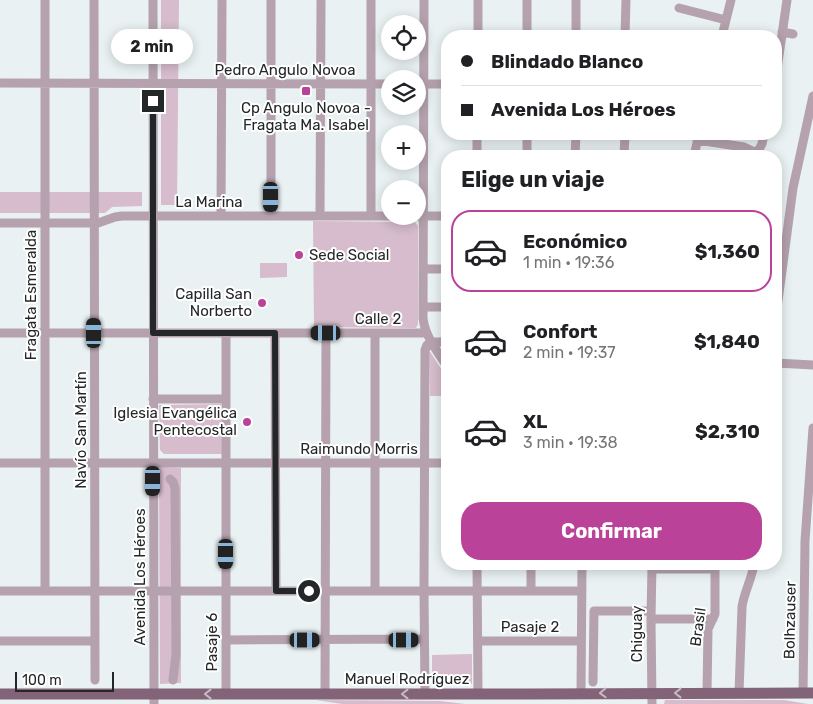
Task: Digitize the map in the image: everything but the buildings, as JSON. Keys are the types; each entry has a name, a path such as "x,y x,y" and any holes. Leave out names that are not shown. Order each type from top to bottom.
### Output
{"main road":[{"name":"Manuel Rodríguez","path":"0,694 154,699 226,694 581,694 652,698 708,693 808,693"},
{"path":"3,704 8,697 14,694"}],"street":[{"name":"Fragata Esmeralda","path":"45,0 45,591"},
{"name":"Navío San Martín","path":"94,0 95,680"},
{"name":"Avenida Los Héroes","path":"152,0 154,699"},
{"path":"221,216 222,0"},
{"path":"271,0 271,216"},
{"path":"320,216 321,0"},
{"path":"371,0 371,216"},
{"path":"422,70 424,0"},
{"path":"478,0 478,30"},
{"path":"527,0 527,30"},
{"path":"576,0 576,30"},
{"path":"626,0 626,30"},
{"path":"724,30 731,0"},
{"path":"786,0 782,32 793,34"},
{"path":"679,8 726,20"},
{"name":"Pedro Angulo Novoa","path":"0,83 381,84"},
{"path":"426,84 441,84"},
{"path":"782,271 793,188 813,96"},
{"path":"421,115 421,180"},
{"path":"714,140 744,147 748,150"},
{"name":"La Marina","path":"0,223 94,223 104,222 119,216 381,216"},
{"path":"426,216 441,216"},
{"path":"422,225 424,324 429,337 441,357"},
{"path":"424,269 441,269"},
{"path":"423,307 441,307"},
{"name":"Calle 2","path":"0,333 375,333 429,337"},
{"name":"Pasaje 6","path":"226,333 226,694"},
{"path":"275,333 276,591"},
{"path":"325,694 326,333"},
{"path":"375,333 375,591"},
{"path":"429,337 441,340"},
{"path":"425,694 424,463 426,347 429,337"},
{"path":"782,363 813,365"},
{"path":"153,399 226,399"},
{"name":"Bolhzauser","path":"808,693 809,568 806,524 813,428"},
{"name":"Raimundo Morris","path":"0,463 441,463"},
{"path":"170,479 175,488 176,654 174,680"},
{"path":"478,570 478,694"},
{"path":"531,570 531,591"},
{"path":"581,694 582,570"},
{"name":"Chiguay","path":"652,570 652,698"},
{"name":"Brasil","path":"708,693 708,631 715,614 715,570"},
{"path":"739,693 742,607 753,570"},
{"path":"0,591 582,591"},
{"path":"593,682 594,611 713,619"},
{"path":"226,640 424,639"},
{"path":"0,641 95,641"},
{"name":"Pasaje 2","path":"478,641 582,641"}],"shaded area":[{"path":"161,0 179,0 177,205 161,205"},
{"path":"0,192 142,192 142,206 112,207 105,213 0,213"},
{"path":"313,221 381,222 381,225 417,225 418,324 416,328 314,327"},
{"path":"260,263 287,263 287,277 260,278"},
{"path":"429,350 441,369 441,396 430,396"},
{"path":"221,404 222,454 164,454 160,450 159,405"},
{"path":"159,467 181,468 181,683 160,684"},
{"path":"472,654 472,684 432,684 432,655"},
{"path":"316,700 440,701 465,704 342,704"},
{"path":"665,700 784,700 808,704 664,704"}],"place":[{"name":"Cp Angulo Novoa - Fragata Ma. Isabel","path":"306,91"},
{"name":"Sede Social","path":"299,255"},
{"name":"Capilla San Norberto","path":"262,303"},
{"name":"Iglesia Evangélica Pentecostal","path":"247,422"}],"route":[{"path":"153,101 153,333 275,333 276,591 309,591"}]}
